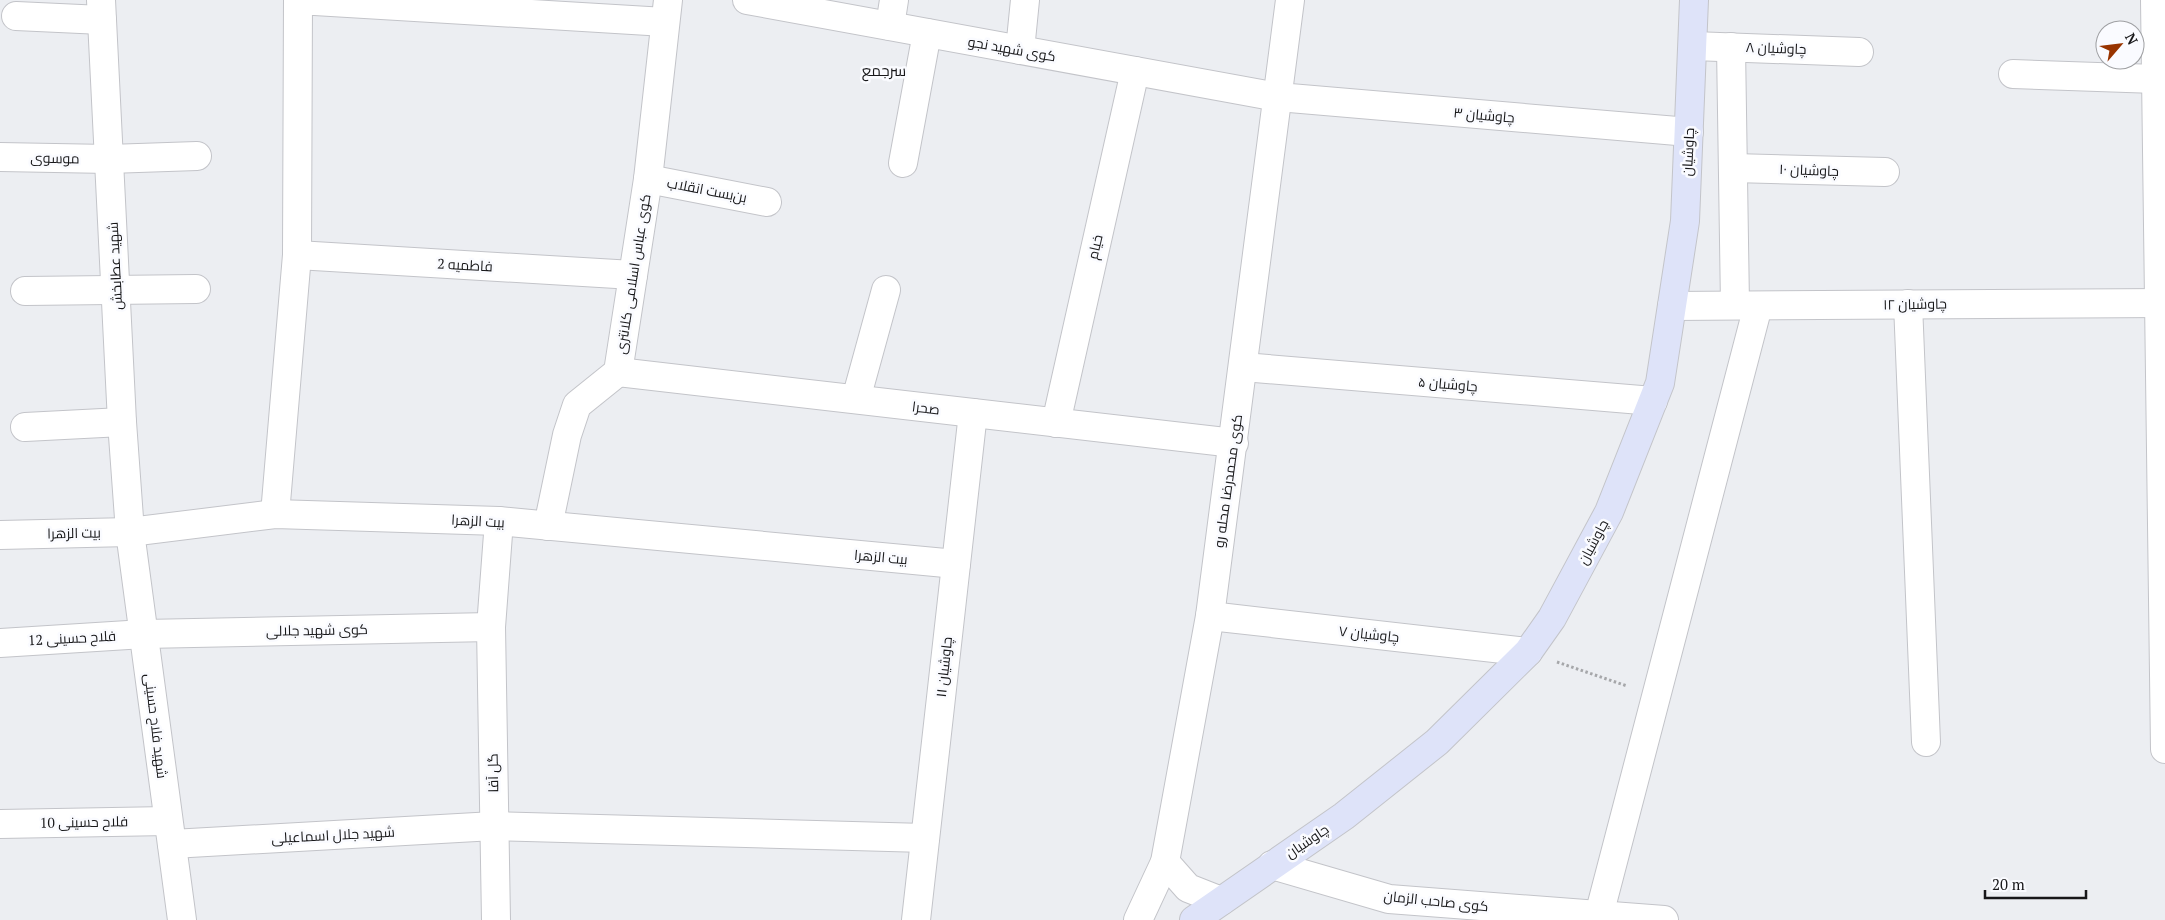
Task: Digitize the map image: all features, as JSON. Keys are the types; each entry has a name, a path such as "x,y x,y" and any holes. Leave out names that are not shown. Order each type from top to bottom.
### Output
{"main road":[{"name":"چاوشیان","path":"1194,920 1272,864 1344,816 1437,742 1528,652 1552,618 1609,512 1660,382 1685,222 1694,0"}],"street":[{"path":"275,514 297,255 298,0 666,11"},
{"name":"کوی شهید نجو","path":"747,0 1278,98"},
{"path":"890,26 894,0"},
{"path":"1020,50 1025,0"},
{"name":"کوی محمدرضا محله رو","path":"1138,920 1165,862 1210,616 1234,443 1290,0"},
{"path":"2155,0 2162,302 2165,749"},
{"path":"16,16 102,10"},
{"name":"شهید عطابخش","path":"102,10 122,422 130,532"},
{"name":"کوی عباس اسلامی کلانتری","path":"548,526 566,435 577,405 618,372 648,179 666,11"},
{"path":"903,163 927,33"},
{"name":"چاوشیان ۸","path":"1693,46 1859,52"},
{"path":"1599,915 1656,696 1747,306 1733,168 1731,47"},
{"name":"خیام","path":"1056,423 1135,71"},
{"path":"2013,74 2156,79"},
{"name":"چاوشیان ۳","path":"1278,98 1689,132"},
{"name":"موسوی","path":"0,157 109,159 197,156"},
{"name":"چاوشیان ۱۰","path":"1733,168 1885,172"},
{"name":"بن‌بست انقلاب","path":"648,179 767,202"},
{"name":"فاطمیه 2","path":"297,255 633,275"},
{"path":"25,292 196,289"},
{"path":"856,400 886,290"},
{"name":"چاوشیان ۱۲","path":"1672,306 2162,302"},
{"path":"1908,304 1926,742"},
{"name":"چاوشیان ۵","path":"1243,367 1653,402"},
{"name":"صحرا","path":"618,372 1234,443"},
{"name":"چاوشیان ۱۱","path":"916,920 973,413"},
{"path":"25,428 122,422"},
{"name":"بیت الزهرا","path":"0,535 130,532 275,514 499,521 956,564"},
{"name":"گل آقا","path":"496,920 490,626 499,521"},
{"name":"شهید فلاح حسینی","path":"130,532 182,920"},
{"name":"چاوشیان ۷","path":"1210,616 1528,652"},
{"name":"کوی شهید جلالی","path":"144,634 490,626"},
{"name":"فلاح حسینی 12","path":"0,643 144,634"},
{"name":"فلاح حسینی 10","path":"0,824 170,832"},
{"name":"شهید جلال اسماعیلی","path":"170,832 494,826 925,838"},
{"path":"1165,862 1188,888 1221,901"},
{"name":"کوی صاحب الزمان","path":"1272,864 1389,909 1599,915 1664,920"}],"path":[{"path":"1528,652 1656,696"}],"district":[{"name":"سرجمع","path":"884,71"}]}
